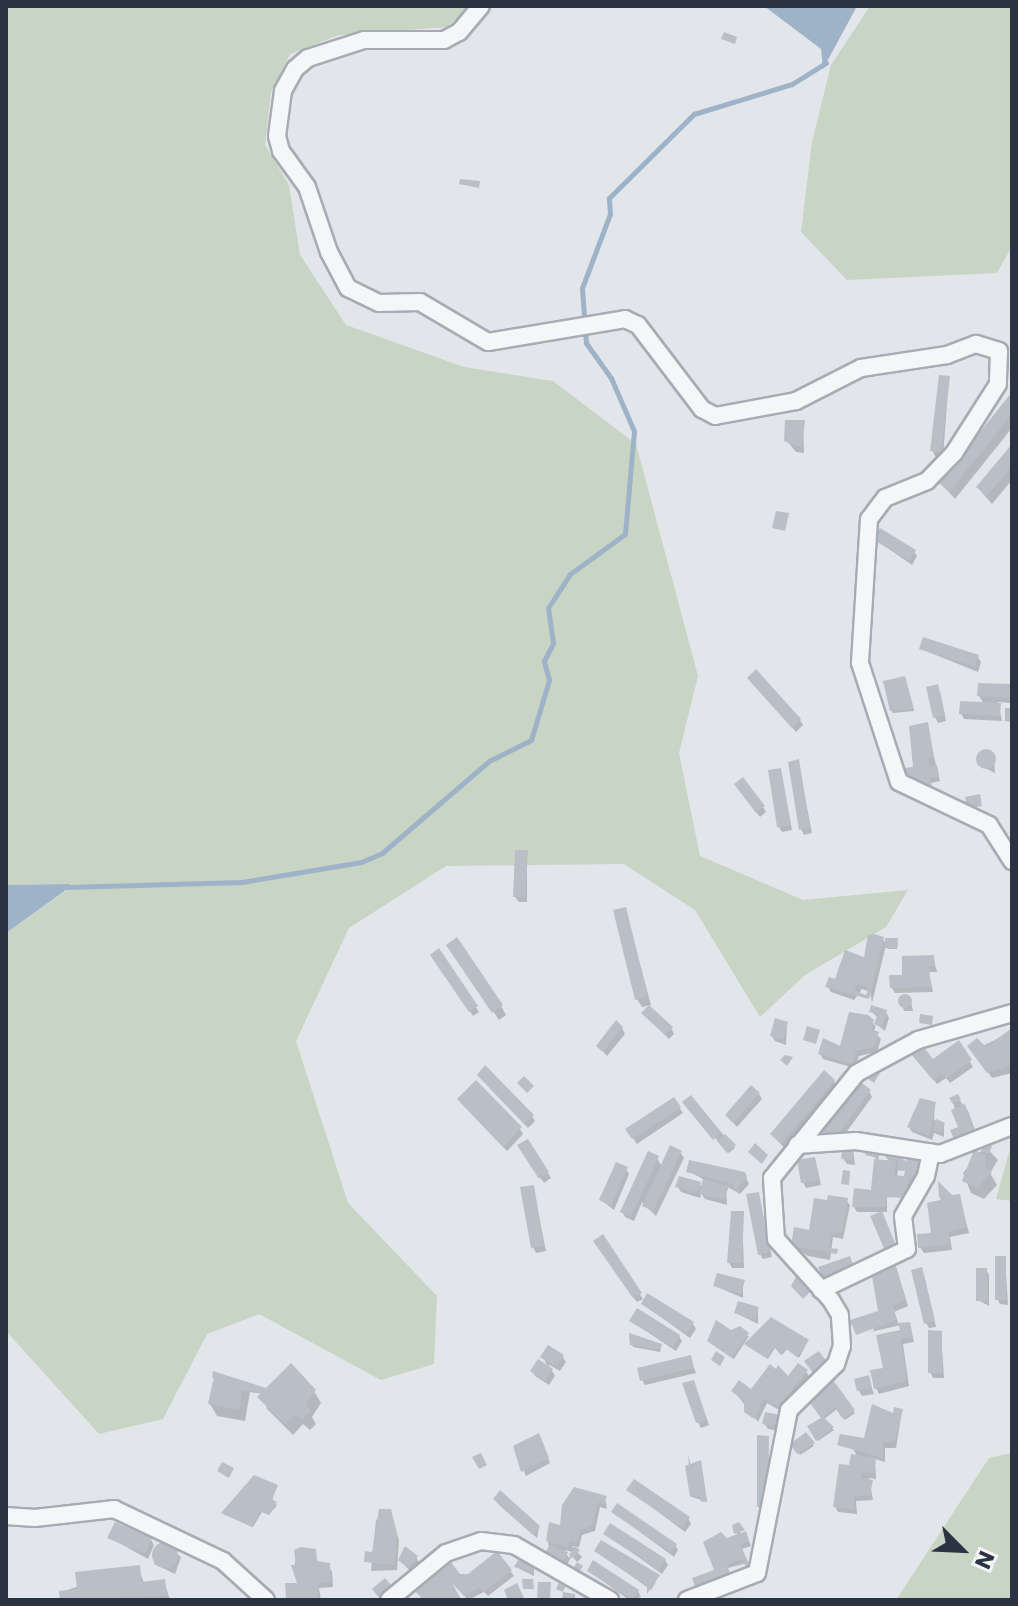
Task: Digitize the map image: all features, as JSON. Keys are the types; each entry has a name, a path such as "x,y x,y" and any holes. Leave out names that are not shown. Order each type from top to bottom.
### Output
{"street":[{"path":"481,6 459,32 444,40 364,40 308,58 295,69 283,91 277,136 281,151 307,187 329,252 348,288 364,300 420,302 488,342 625,319 638,325 702,409 715,416 796,401 861,368 947,355 976,344 999,351 998,384 954,453 927,481 885,498 869,519 860,663 899,782 989,825 1012,861"},
{"path":"687,1600 750,1579 761,1564 789,1410 836,1364 842,1346 840,1315 776,1239 772,1178 857,1073 890,1051 1012,1013"},
{"path":"797,1145 856,1141 940,1154 1012,1126"},
{"path":"821,1290 907,1249 903,1216 926,1176 931,1153"},
{"path":"6,1516 35,1518 114,1509 223,1561 266,1600"},
{"path":"389,1600 446,1553 481,1541 528,1551 610,1600"}],"green space":[{"path":"6,6 471,6 447,27 339,35 290,54 271,92 265,145 289,185 300,255 346,325 464,367 553,381 636,444 698,676 679,753 700,856 803,900 908,890 886,927 805,975 760,1017 695,910 624,864 446,866 349,928 296,1041 348,1203 437,1296 434,1364 381,1380 259,1314 207,1334 163,1419 99,1434 6,1331 6,933 69,889 69,884 6,885"},
{"path":"870,6 1012,6 1012,246 997,273 847,280 801,232 812,142 831,65"},
{"path":"1012,1142 1012,1201 996,1199"},
{"path":"1012,1453 1012,1600 896,1600 989,1458"}],"water":[{"path":"764,6 856,8 823,69 821,49"},
{"path":"69,884 69,888 6,933 6,885"}],"building":[{"path":"724,32 737,37 735,44 721,39"},
{"path":"460,179 480,181 479,188 459,184"},
{"path":"939,375 950,376 941,452 930,451"},
{"path":"1012,392 1012,414 949,492 939,483"},
{"path":"785,420 805,420 802,448 784,441"},
{"path":"1012,444 1012,466 987,496 976,487"},
{"path":"776,511 789,513 785,531 772,528"},
{"path":"880,528 916,550 909,561 874,540"},
{"path":"923,637 979,655 975,667 919,649"},
{"path":"756,669 801,719 792,728 747,678"},
{"path":"905,676 914,709 890,711 883,681"},
{"path":"978,683 1012,684 1012,698 977,696"},
{"path":"938,684 945,715 933,718 926,687"},
{"path":"960,701 1001,703 1000,716 959,714"},
{"path":"1005,708 1012,708 1012,722 1005,721"},
{"path":"928,722 934,757 928,758 930,767 937,765 939,776 930,778 931,786 916,788 907,782 905,768 913,767 909,726"},
{"path":"986,749 993,752 996,759 993,766 986,769 979,766 976,759 979,752"},
{"path":"799,759 810,828 799,830 788,762"},
{"path":"781,768 791,825 777,827 768,770"},
{"path":"743,777 765,806 756,813 734,784"},
{"path":"980,794 982,806 967,809 965,797"},
{"path":"515,850 528,850 525,897 513,897"},
{"path":"626,907 648,996 635,1000 613,910"},
{"path":"868,935 884,937 869,999 825,987 829,977 835,979 845,950 864,957","holes":["858,984 869,988 866,995 853,990"]},
{"path":"457,937 503,1005 492,1013 446,945"},
{"path":"885,938 898,938 897,948 885,948"},
{"path":"439,948 478,1006 469,1012 430,955"},
{"path":"934,955 935,967 929,967 931,987 890,988 889,975 902,975 902,956"},
{"path":"905,994 912,1001 905,1008 898,1001"},
{"path":"649,1005 673,1027 665,1035 641,1013"},
{"path":"871,1005 887,1010 882,1027 874,1024 878,1014 869,1012"},
{"path":"849,1012 868,1015 874,1020 871,1029 879,1032 874,1047 856,1051 852,1064 818,1054 823,1038 840,1046"},
{"path":"920,1014 933,1016 932,1025 919,1023"},
{"path":"775,1018 788,1022 783,1040 770,1036"},
{"path":"616,1020 623,1027 603,1052 596,1046"},
{"path":"807,1026 820,1030 816,1044 803,1040"},
{"path":"1012,1028 1012,1065 987,1073 967,1046 977,1038 986,1047"},
{"path":"959,1040 972,1060 946,1079 942,1074 933,1080 910,1053 923,1046 933,1059"},
{"path":"785,1055 793,1057 787,1066 780,1060"},
{"path":"485,1065 534,1115 524,1124 477,1075"},
{"path":"877,1068 880,1073 874,1083 864,1076"},
{"path":"824,1070 835,1080 781,1144 770,1134"},
{"path":"524,1076 534,1086 527,1093 517,1083"},
{"path":"476,1080 522,1127 503,1147 457,1099"},
{"path":"859,1081 871,1090 838,1134 834,1131 829,1137 822,1132"},
{"path":"751,1085 760,1093 733,1123 725,1115"},
{"path":"958,1094 961,1100 953,1104 949,1098"},
{"path":"691,1095 721,1132 713,1140 682,1102"},
{"path":"674,1097 681,1107 632,1139 625,1129"},
{"path":"920,1098 936,1102 929,1136 907,1127"},
{"path":"965,1104 975,1136 956,1144 950,1130 958,1127 951,1110"},
{"path":"936,1119 945,1123 941,1133 933,1130"},
{"path":"725,1134 736,1145 727,1153 717,1141"},
{"path":"528,1139 549,1172 539,1179 517,1145"},
{"path":"755,1143 768,1155 762,1164 748,1152"},
{"path":"985,1144 992,1146 989,1154 981,1151"},
{"path":"670,1145 682,1151 653,1211 642,1206"},
{"path":"843,1145 854,1146 852,1160 841,1159"},
{"path":"866,1146 880,1148 878,1157 865,1155"},
{"path":"884,1149 901,1151 900,1158 907,1161 908,1153 924,1155 918,1179 909,1178 905,1198 887,1196 885,1207 852,1207 854,1188 871,1190 874,1159 896,1161 894,1175 904,1176 905,1170 897,1169 898,1160 886,1158"},
{"path":"974,1150 986,1155 985,1167 992,1172 977,1188 962,1181"},
{"path":"648,1151 659,1156 631,1217 620,1212"},
{"path":"815,1157 820,1180 801,1183 797,1160"},
{"path":"689,1160 745,1172 747,1177 736,1191 733,1184 686,1172"},
{"path":"616,1162 628,1167 611,1206 599,1200"},
{"path":"843,1170 850,1171 849,1185 841,1184"},
{"path":"679,1176 701,1182 697,1193 675,1187"},
{"path":"703,1179 729,1186 724,1200 699,1194"},
{"path":"938,1181 952,1195 960,1194 967,1227 949,1232 950,1244 918,1248 917,1234 931,1233 927,1203 948,1198 939,1198"},
{"path":"534,1185 544,1246 531,1248 520,1187"},
{"path":"759,1192 770,1252 758,1255 746,1194"},
{"path":"828,1195 848,1198 842,1232 831,1233 829,1248 838,1249 837,1254 791,1246 794,1227 809,1230 814,1198 827,1200"},
{"path":"731,1211 744,1211 742,1263 727,1263"},
{"path":"882,1211 897,1248 886,1253 870,1216"},
{"path":"603,1234 642,1293 633,1298 593,1241"},
{"path":"850,1256 854,1267 823,1279 818,1267"},
{"path":"995,1256 1006,1256 1006,1300 995,1300"},
{"path":"894,1260 906,1300 893,1306 897,1320 856,1335 850,1320 878,1311 872,1276 886,1271 884,1264"},
{"path":"922,1267 935,1321 924,1324 911,1270"},
{"path":"976,1268 987,1268 988,1301 976,1301"},
{"path":"717,1273 745,1280 741,1294 713,1286"},
{"path":"797,1275 811,1291 803,1299 791,1286"},
{"path":"647,1293 694,1322 687,1334 641,1304"},
{"path":"738,1301 759,1307 755,1320 734,1313"},
{"path":"637,1308 680,1335 673,1347 629,1321"},
{"path":"771,1317 809,1340 797,1357 785,1348 781,1355 774,1347 766,1358 744,1344"},
{"path":"716,1320 731,1330 740,1326 749,1333 732,1358 707,1341"},
{"path":"910,1322 913,1337 901,1339 907,1381 874,1389 870,1370 883,1368 876,1335 900,1330 898,1323"},
{"path":"928,1330 942,1331 942,1373 928,1373"},
{"path":"629,1333 662,1344 660,1350 630,1345"},
{"path":"548,1345 564,1355 556,1367 540,1357"},
{"path":"716,1351 725,1357 720,1366 711,1360"},
{"path":"819,1351 828,1364 813,1373 804,1361"},
{"path":"691,1355 694,1368 640,1381 637,1368"},
{"path":"538,1359 553,1369 545,1381 530,1371"},
{"path":"291,1363 316,1390 306,1405 311,1411 302,1420 296,1414 285,1424 257,1397 261,1393 242,1390 239,1410 208,1404 213,1381 218,1380 212,1378 213,1371 266,1388"},
{"path":"798,1363 808,1370 778,1406 764,1399 754,1419 744,1412 744,1401 731,1391 739,1380 751,1389 770,1364 776,1369 778,1365 788,1376"},
{"path":"869,1375 872,1388 857,1391 854,1379"},
{"path":"694,1380 707,1420 696,1423 682,1383"},
{"path":"833,1380 855,1410 843,1419 835,1408 823,1417 834,1427 816,1441 807,1426 821,1418 807,1399"},
{"path":"872,1404 893,1413 894,1407 903,1409 895,1440 883,1443 883,1458 837,1445 840,1434 864,1438"},
{"path":"765,1412 781,1415 779,1427 762,1424"},
{"path":"806,1432 815,1443 797,1454 790,1444"},
{"path":"539,1433 549,1458 521,1472 513,1446"},
{"path":"757,1435 769,1436 768,1507 757,1507"},
{"path":"481,1453 487,1465 479,1469 472,1457"},
{"path":"851,1454 876,1458 874,1474 862,1472 861,1478 873,1480 870,1495 854,1496 855,1510 833,1507 839,1464 849,1465"},
{"path":"701,1460 707,1501 701,1502 700,1496 690,1497 685,1466"},
{"path":"222,1462 234,1468 229,1478 217,1471"},
{"path":"254,1475 278,1485 272,1499 277,1502 268,1514 260,1511 252,1527 221,1513"},
{"path":"634,1479 690,1517 682,1528 626,1490"},
{"path":"574,1487 607,1496 604,1504 598,1502 592,1526 580,1530 577,1543 570,1541 568,1547 546,1541 549,1522 560,1525 562,1505"},
{"path":"500,1490 540,1526 533,1535 493,1499"},
{"path":"617,1503 677,1544 670,1552 611,1512"},
{"path":"379,1509 391,1509 397,1533 395,1565 364,1562 365,1551 372,1552"},
{"path":"115,1522 152,1538 145,1554 107,1538"},
{"path":"739,1522 745,1530 734,1534 732,1525"},
{"path":"610,1523 666,1559 659,1570 603,1534"},
{"path":"746,1531 749,1541 740,1544 750,1566 747,1572 696,1589 692,1578 714,1570 703,1542 721,1532 727,1538","holes":["742,1559 746,1567 730,1573 727,1565"]},
{"path":"601,1540 660,1575 647,1594 647,1586 594,1551"},
{"path":"165,1542 174,1546 178,1555 174,1564 165,1568 156,1564 152,1555 156,1546"},
{"path":"550,1545 568,1552 562,1564 545,1553"},
{"path":"405,1546 418,1556 408,1568 398,1560"},
{"path":"575,1546 580,1550 573,1558 569,1555"},
{"path":"301,1547 316,1549 317,1561 330,1563 331,1582 318,1583 319,1600 286,1598 285,1583 297,1583 291,1565 296,1565 294,1550"},
{"path":"497,1551 512,1570 483,1592 480,1587 464,1596 451,1582 461,1599 423,1600 414,1590 450,1561 460,1574 468,1574"},
{"path":"521,1555 536,1564 531,1571 514,1567"},
{"path":"593,1560 639,1590 633,1600 587,1571"},
{"path":"577,1562 583,1566 578,1574 572,1571"},
{"path":"140,1565 141,1582 165,1579 167,1596 60,1600 59,1591 77,1589 75,1572"},
{"path":"385,1578 393,1587 380,1599 372,1589"},
{"path":"522,1579 533,1579 534,1589 523,1589"},
{"path":"560,1580 567,1583 563,1592 556,1589"},
{"path":"538,1582 551,1582 550,1600 537,1600"},
{"path":"517,1583 525,1600 508,1600 504,1590"},
{"path":"563,1592 575,1594 575,1600 562,1600"}],"waterway":[{"path":"66,887 242,882 361,862 382,853 489,761 531,740 549,680 544,661 553,643 548,608 570,574 625,534 634,431 611,378 586,343 582,288 610,214 609,198 694,114 792,84 826,63"}]}
